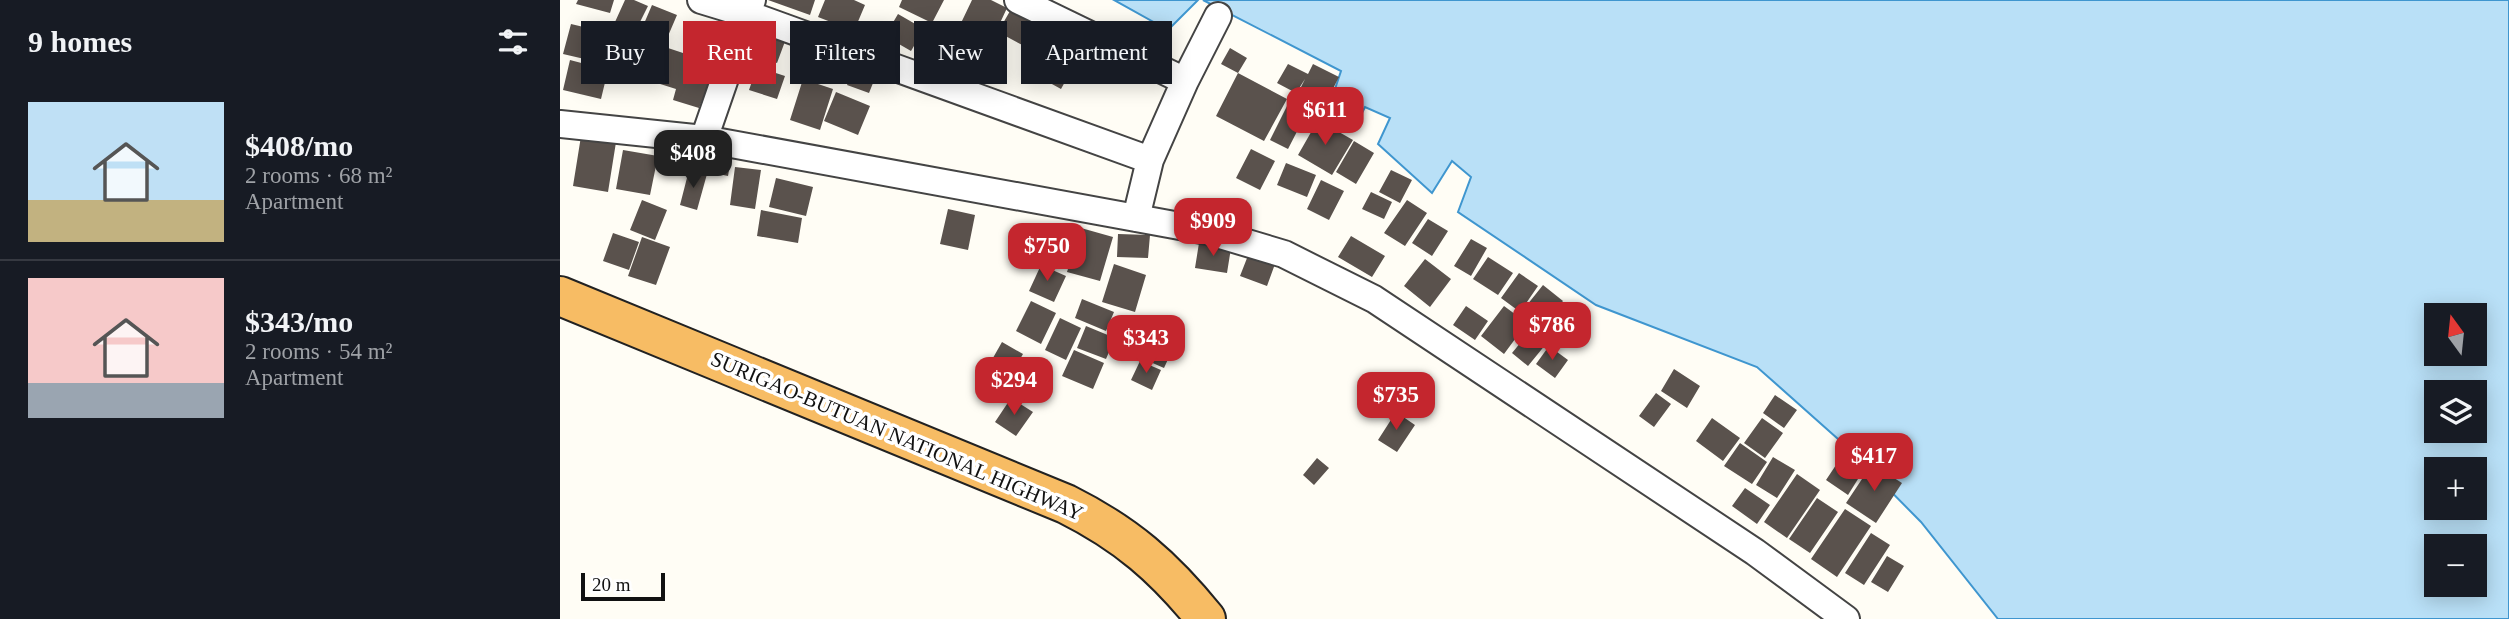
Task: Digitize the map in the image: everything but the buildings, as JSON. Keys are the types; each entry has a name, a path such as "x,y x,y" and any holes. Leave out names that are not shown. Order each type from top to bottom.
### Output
{"highway":[{"name":"SURIGAO-BUTUAN NATIONAL HIGHWAY","path":"560,296 1066,504 1100,521 1138,547 1182,588 1206,619"}],"street":[{"path":"701,0 750,7 1150,160"},
{"path":"1018,0 1185,80"},
{"path":"704,139 750,7"},
{"path":"1136,218 1150,160 1185,80 1218,16"},
{"path":"560,124 704,139 1207,231 1283,254 1374,299 1755,552 1846,619"}],"water":[{"path":"1114,0 1198,0 1172,26 1172,21 1152,21"},
{"path":"1203,0 2509,0 2509,619 1998,619 1921,522 1847,447 1757,367 1596,305 1458,212 1471,177 1452,161 1432,193 1378,144 1390,118 1365,107 1359,119 1330,104 1341,71"}]}
